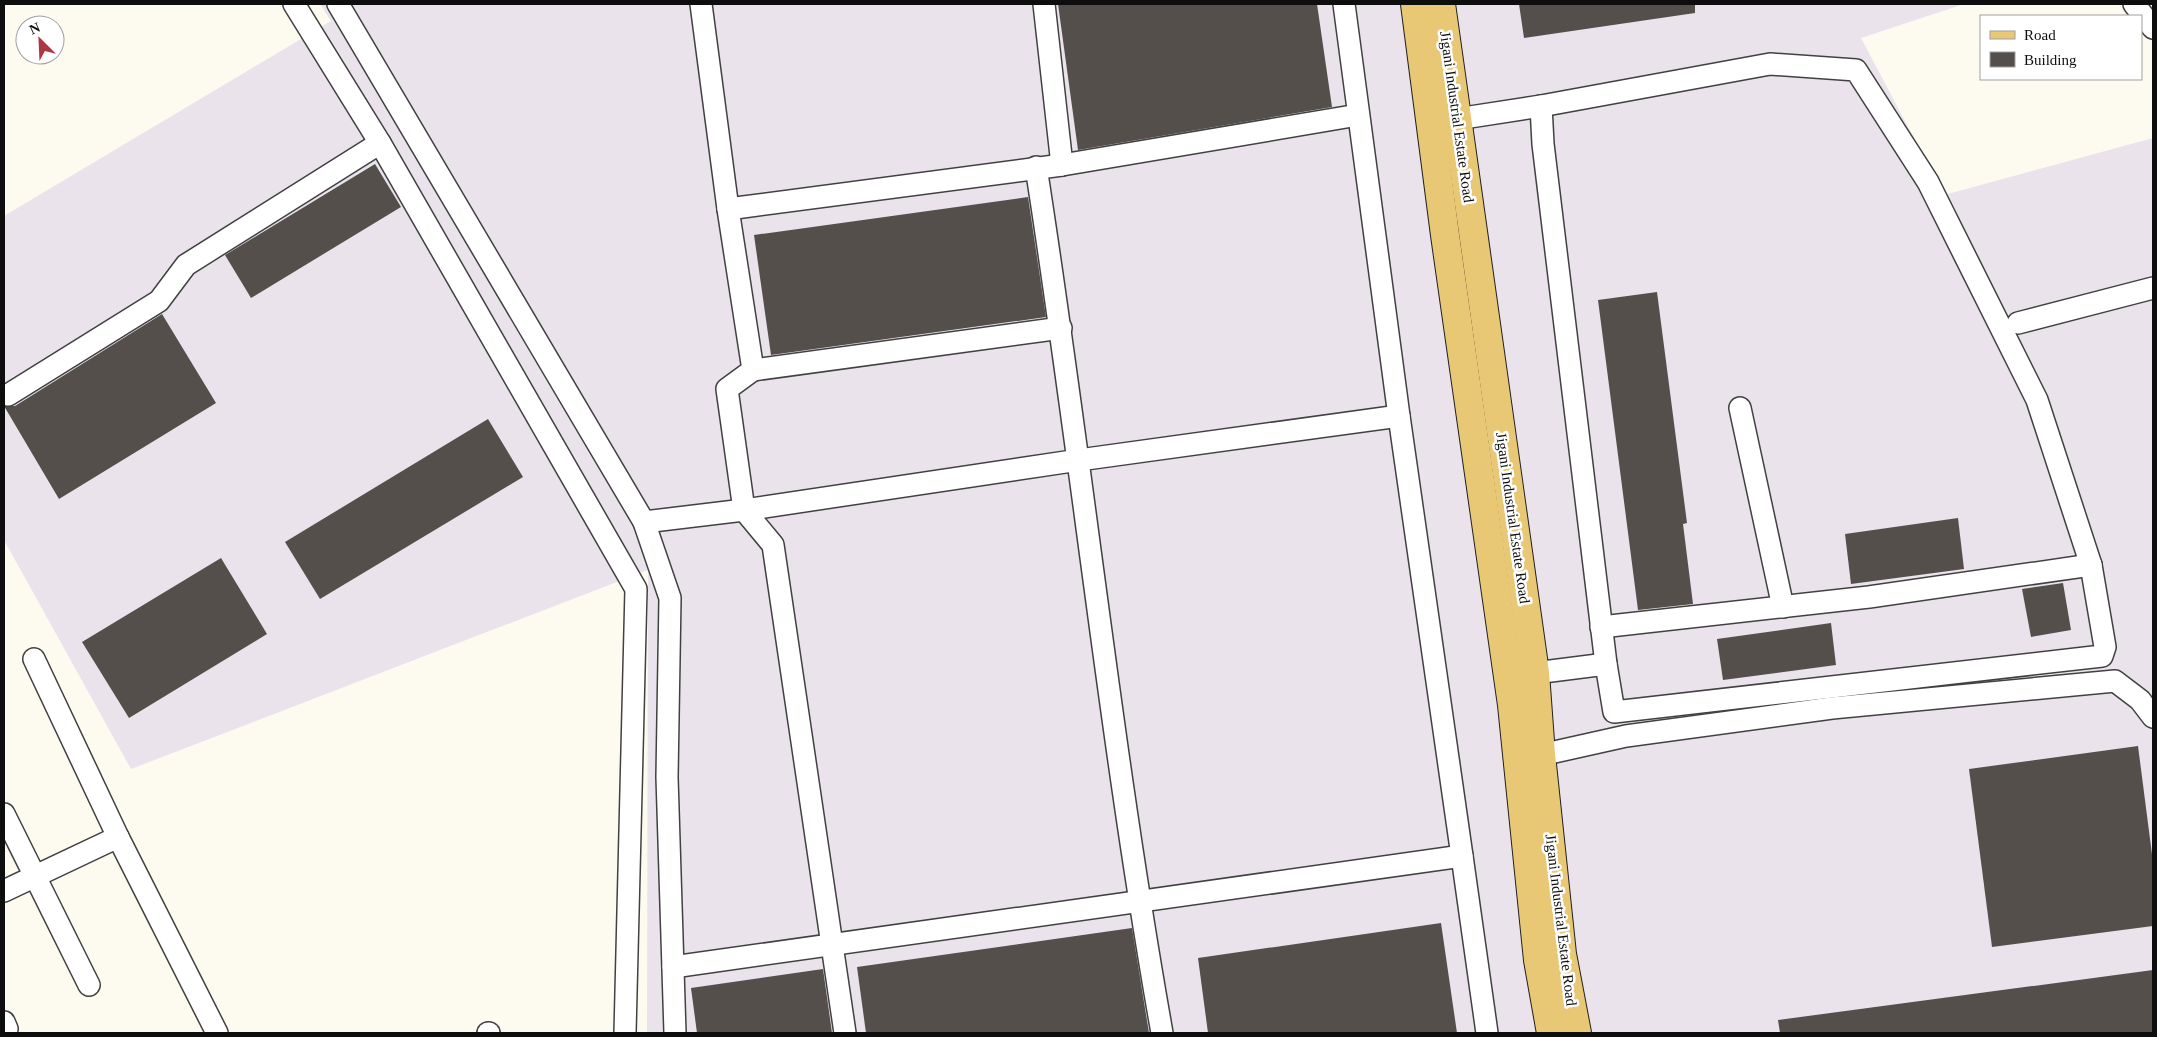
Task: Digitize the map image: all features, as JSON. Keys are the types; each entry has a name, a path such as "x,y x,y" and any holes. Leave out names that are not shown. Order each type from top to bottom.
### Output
{"main road":[{"name":"Jigani Industrial Estate Road","path":"1415,4 1445,235 1512,705 1538,960 1551,1033"},
{"name":"Jigani Industrial Estate Road","path":"1442,4 1535,673 1562,954 1577,1033"}],"street":[{"path":"294,4 380,143 636,589 624,1033"},
{"path":"338,4 644,522 670,598 667,777 675,1033"},
{"path":"701,4 728,209 753,370"},
{"path":"1044,4 1062,165"},
{"path":"1344,4 1399,416 1487,1033"},
{"path":"2134,4 2153,28"},
{"path":"1457,119 1540,106 1770,64 1856,70 1928,182 2037,400 2091,565 2105,647 2102,656 1614,712 1601,627 1540,106"},
{"path":"728,209 1062,165 1358,115"},
{"path":"8,395 159,301 186,265 380,143"},
{"path":"1036,167 1061,328 1138,902 1162,1033"},
{"path":"2018,323 2153,288"},
{"path":"845,1033 773,545 744,510 727,390 753,370 1061,328"},
{"path":"1740,408 1783,607"},
{"path":"644,522 744,510 1079,460 1399,416"},
{"path":"1601,627 1869,597 2091,565"},
{"path":"34,660 118,836 217,1033"},
{"path":"1535,673 1606,664"},
{"path":"1542,755 1626,736 1822,710 2115,681 2140,700 2153,717"},
{"path":"4,814 90,985"},
{"path":"4,891 118,836"},
{"path":"673,967 1462,856"}],"shaded area":[{"path":"320,4 1964,4 1861,38 1944,195 2153,138 2153,1033 647,1033 648,570 131,769 4,540 4,216 331,21"}],"building":[{"path":"1058,4 1317,4 1332,107 1078,150"},
{"path":"1519,4 1695,4 1695,13 1524,38"},
{"path":"375,164 401,207 251,298 225,255"},
{"path":"1028,197 1046,317 771,355 754,235"},
{"path":"1657,292 1687,523 1683,524 1693,604 1638,610 1598,300"},
{"path":"162,314 216,403 59,499 4,406 15,406"},
{"path":"488,419 523,477 320,599 285,542"},
{"path":"1958,518 1964,569 1851,584 1845,534"},
{"path":"221,558 267,634 129,718 82,642"},
{"path":"2063,583 2071,630 2031,637 2022,589"},
{"path":"1831,623 1836,665 1723,680 1717,639"},
{"path":"2138,746 2153,862 2153,926 1992,947 1969,769"},
{"path":"1441,923 1457,1033 1208,1033 1198,958"},
{"path":"1132,928 1149,1033 866,1033 857,967"},
{"path":"823,969 832,1033 697,1033 691,988"},
{"path":"2153,970 2153,1033 1780,1033 1778,1020"}]}
